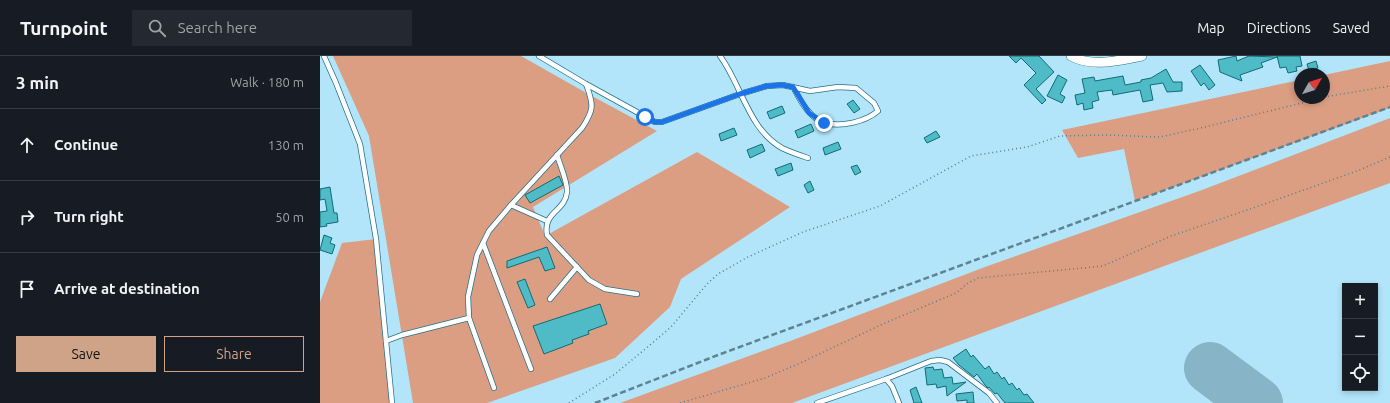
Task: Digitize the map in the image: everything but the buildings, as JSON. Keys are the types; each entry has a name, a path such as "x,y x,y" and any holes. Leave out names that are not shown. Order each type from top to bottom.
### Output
{"street":[{"path":"1072,56 1086,62 1098,62 1142,56"}],"lane":[{"path":"324,56 360,144 376,239 392,403"},
{"path":"539,56 655,122 662,122 767,86 782,85 793,87 810,91 838,87 856,88 874,103 878,111 871,117 859,121 841,124 824,123 809,113 793,87"},
{"path":"720,56 728,66 740,94 766,136 781,148 808,158"},
{"path":"494,388 469,318 468,297 478,255 482,243 489,231 582,128 589,117 592,110 590,95 586,84"},
{"path":"557,155 568,190 561,207 547,221 547,235 589,280 605,289 636,294"},
{"path":"511,205 547,221"},
{"path":"482,243 531,369"},
{"path":"550,299 577,267"},
{"path":"386,341 402,335 469,318"},
{"path":"817,403 886,379 931,361 940,360 948,362 989,393 997,403"},
{"path":"886,379 892,386 899,403"}],"path":[{"path":"1330,97 1390,86"},
{"path":"569,403 615,374 671,327 707,284 718,274 748,257 803,232 880,206 971,156 1027,147 1060,136 1105,135 1160,137 1299,104"},
{"path":"680,403 772,375 885,322 956,293 968,283 978,278 1103,266 1170,236 1343,176 1390,157"}],"shaded area":[{"path":"333,56 521,56 657,131 533,207 545,236 697,152 790,207 681,279 670,307 615,358 487,403 413,403 369,136"},
{"path":"1390,61 1390,108 1135,201 1124,149 1078,158 1062,130 1294,81 1294,104 1330,104 1330,74"},
{"path":"1390,118 1390,183 792,403 620,403 793,340 985,267 1202,190"},
{"path":"376,239 392,403 320,403 320,302 342,243"}],"runway":[{"path":"1210,368 1257,403"}],"railway":[{"path":"595,403 718,355 1390,107"}],"route":[{"path":"645,117 655,122 662,122 740,94 767,86 782,85 793,87 809,113 824,123"}]}
